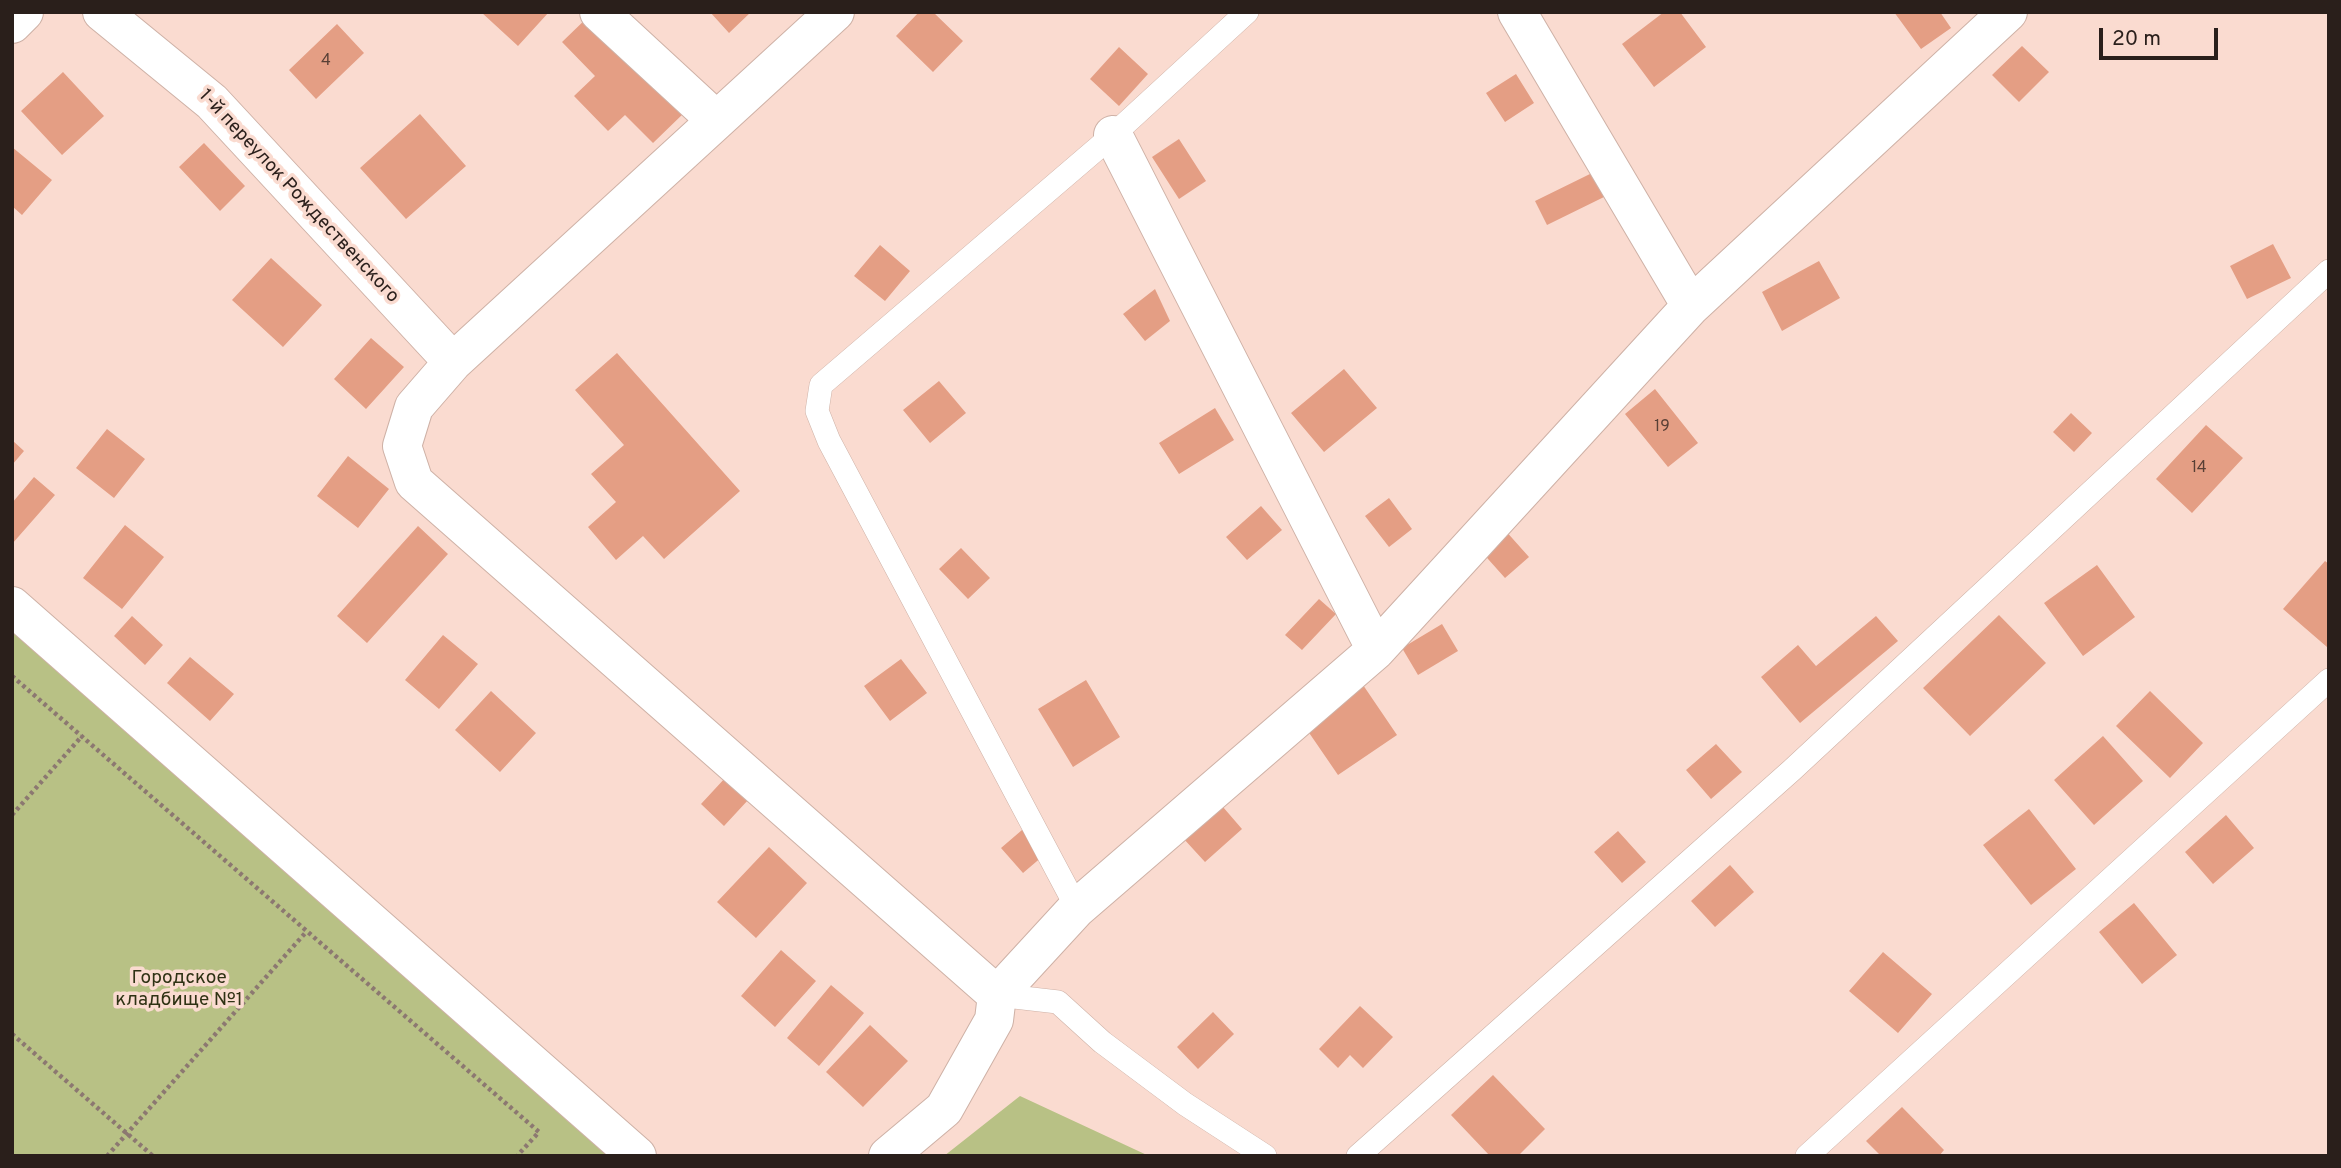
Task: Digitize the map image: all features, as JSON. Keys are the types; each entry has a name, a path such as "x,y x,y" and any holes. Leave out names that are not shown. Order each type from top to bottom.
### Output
{"street":[{"path":"12,24 24,12"},
{"name":"1-й переулок Рождественского","path":"103,12 212,102 453,362"},
{"path":"599,12 716,120"},
{"path":"835,12 453,362 414,407 402,446 414,482 997,995"},
{"path":"1517,12 1691,306"},
{"path":"888,1156 944,1109 994,1020 997,995 1077,908 1376,650 1691,306 1991,18"},
{"path":"1112,135 1376,650"},
{"path":"12,606 638,1156"}],"lane":[{"path":"1077,908 829,441 817,411 821,385 1112,135 1247,12"},
{"path":"1358,1156 1792,770 2329,271"},
{"path":"1807,1156 2329,680"},
{"path":"997,995 1058,1002 1102,1042 1185,1104 1265,1156"}],"path":[{"path":"12,676 539,1132 517,1156"},
{"path":"12,815 82,736"},
{"path":"107,1156 307,931"},
{"path":"12,1034 153,1156"}],"green space":[{"name":"Городское кладбище №1","path":"12,623 613,1156 12,1156"},
{"path":"1020,1096 1149,1156 944,1156"}],"building":[{"path":"481,12 549,12 518,46"},
{"path":"710,12 751,12 729,33"},
{"path":"919,12 933,12 963,41 933,72 896,36"},
{"path":"1664,12 1680,12 1706,47 1654,87 1622,44"},
{"path":"1894,12 1940,12 1951,28 1921,49"},
{"path":"591,14 685,112 653,143 625,115 608,131 574,96 595,76 562,42"},
{"path":"337,24 364,53 316,99 289,70"},
{"path":"2022,46 2049,72 2019,102 1992,75"},
{"path":"1119,47 1148,74 1119,106 1090,79"},
{"path":"63,72 104,116 62,155 21,111"},
{"path":"1516,74 1534,103 1505,122 1486,93"},
{"path":"420,114 466,166 406,219 360,168"},
{"path":"1179,139 1206,181 1179,199 1152,157"},
{"path":"204,143 245,186 220,211 179,167"},
{"path":"12,147 52,180 22,215 12,206"},
{"path":"1592,173 1604,197 1547,225 1535,201"},
{"path":"2273,244 2291,278 2247,299 2230,266"},
{"path":"880,245 910,271 885,301 854,276"},
{"path":"271,258 322,305 283,347 232,300"},
{"path":"1819,261 1840,298 1782,331 1762,292"},
{"path":"1155,289 1170,321 1145,341 1123,314"},
{"path":"371,338 404,367 366,409 334,379"},
{"path":"617,353 740,491 664,559 643,536 616,560 588,527 616,502 591,474 624,445 575,390"},
{"path":"1344,369 1377,408 1324,452 1291,413"},
{"path":"939,381 966,413 930,443 903,410"},
{"path":"1655,389 1698,443 1668,467 1625,414"},
{"path":"1215,408 1234,440 1179,474 1159,443"},
{"path":"2071,413 2092,433 2074,452 2053,432"},
{"path":"2206,425 2243,458 2192,513 2156,479"},
{"path":"107,429 145,459 114,498 76,468"},
{"path":"12,440 24,451 12,465"},
{"path":"348,456 389,489 358,528 317,496"},
{"path":"34,477 55,495 12,544 12,503"},
{"path":"1389,498 1412,529 1389,547 1365,516"},
{"path":"1261,506 1282,530 1247,560 1226,537"},
{"path":"125,525 164,557 122,609 83,578"},
{"path":"418,526 448,554 367,643 337,616"},
{"path":"1504,529 1529,557 1505,578 1480,550"},
{"path":"961,548 990,578 968,599 939,569"},
{"path":"2325,561 2329,564 2327,647 2283,609"},
{"path":"2097,565 2135,617 2083,656 2044,603"},
{"path":"1319,599 1336,614 1302,650 1285,635"},
{"path":"1999,615 2046,663 1970,736 1923,688"},
{"path":"132,616 163,645 145,665 114,636"},
{"path":"1876,616 1898,641 1800,723 1761,677 1798,645 1816,666"},
{"path":"1442,624 1458,651 1418,675 1402,648"},
{"path":"443,635 478,664 439,709 405,680"},
{"path":"190,657 234,694 210,721 167,683"},
{"path":"901,659 927,693 890,721 864,686"},
{"path":"1086,680 1120,737 1073,767 1038,709"},
{"path":"1361,682 1397,735 1338,775 1301,721"},
{"path":"491,691 536,733 500,772 455,730"},
{"path":"2150,691 2203,743 2170,778 2116,726"},
{"path":"2103,736 2143,781 2094,825 2054,780"},
{"path":"1716,744 1742,772 1711,799 1686,770"},
{"path":"726,777 749,799 724,826 701,804"},
{"path":"1210,792 1242,829 1205,862 1172,826"},
{"path":"2029,809 2076,869 2031,905 1983,845"},
{"path":"2226,815 2254,848 2213,884 2185,852"},
{"path":"1029,824 1050,850 1023,873 1001,848"},
{"path":"1618,831 1646,862 1622,883 1594,852"},
{"path":"769,847 807,883 756,938 717,902"},
{"path":"1730,865 1754,892 1715,927 1691,901"},
{"path":"2134,903 2177,955 2142,984 2099,932"},
{"path":"781,950 816,981 775,1027 741,996"},
{"path":"1883,952 1932,994 1898,1033 1849,991"},
{"path":"831,985 864,1013 819,1066 787,1038"},
{"path":"1360,1006 1393,1037 1363,1068 1350,1055 1338,1068 1319,1049"},
{"path":"1213,1012 1234,1034 1198,1069 1177,1047"},
{"path":"870,1025 908,1061 863,1107 826,1072"},
{"path":"1493,1075 1545,1129 1518,1156 1490,1156 1451,1115"},
{"path":"1902,1107 1944,1150 1939,1156 1881,1156 1866,1141"}]}
